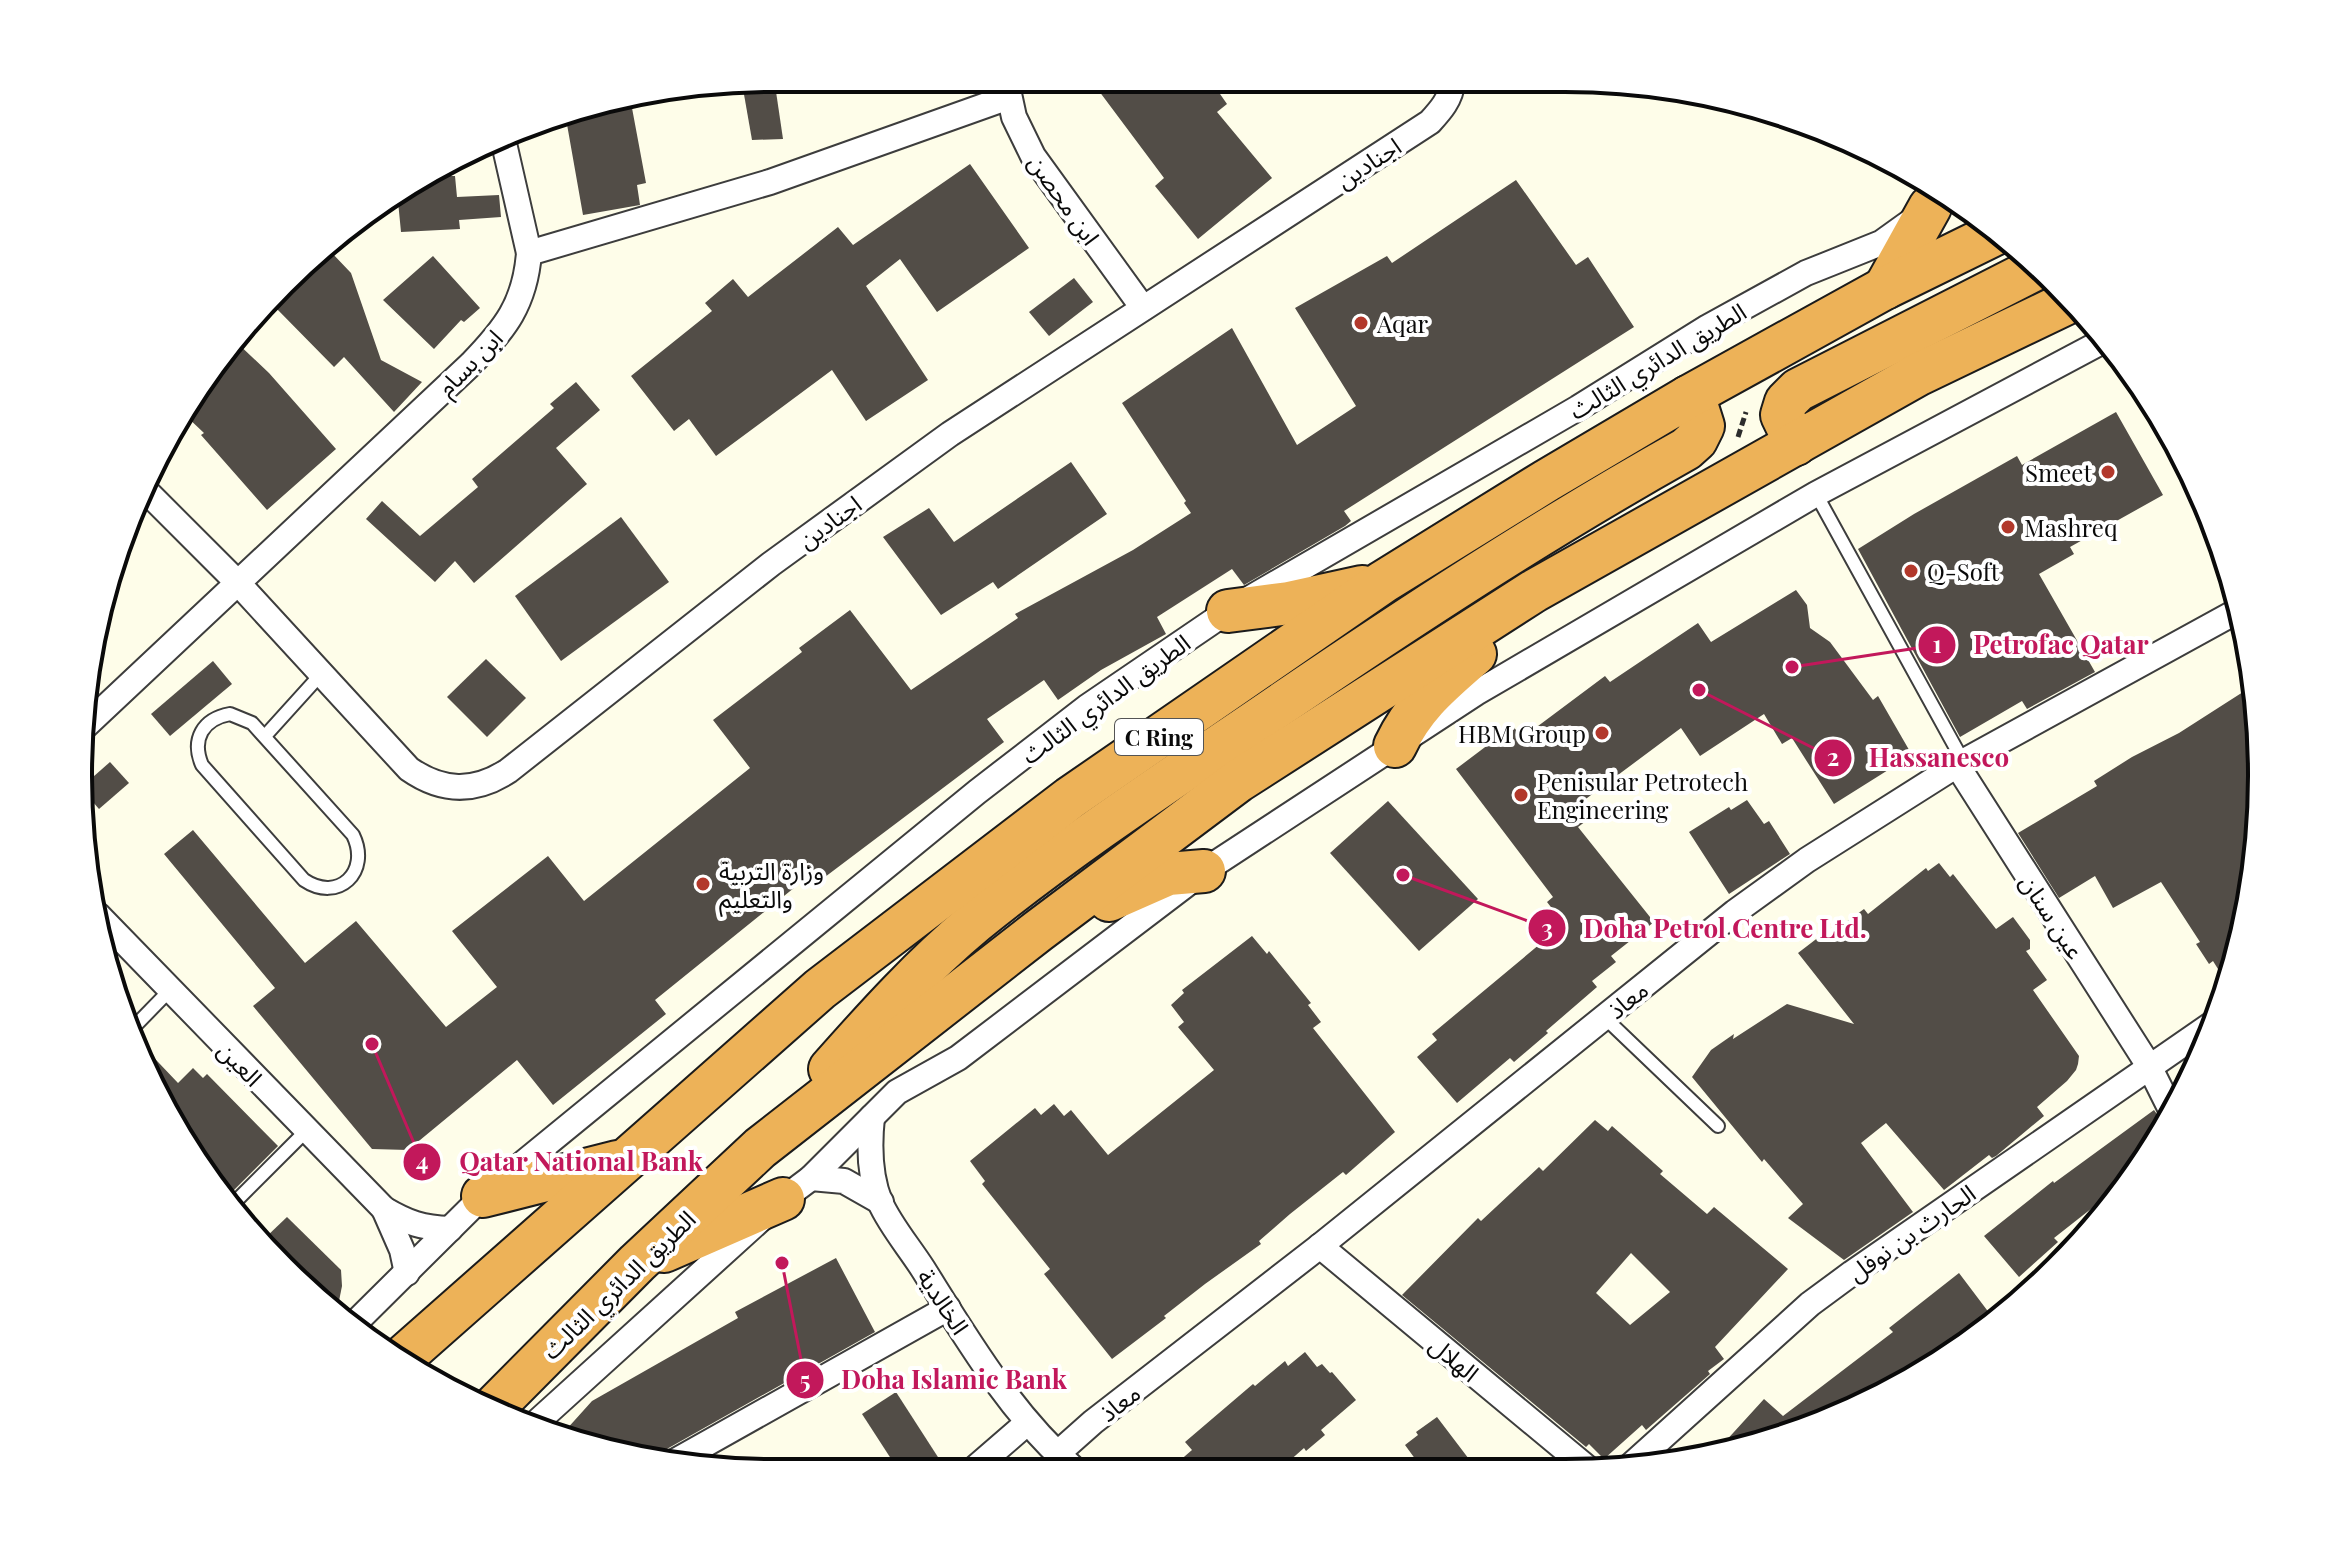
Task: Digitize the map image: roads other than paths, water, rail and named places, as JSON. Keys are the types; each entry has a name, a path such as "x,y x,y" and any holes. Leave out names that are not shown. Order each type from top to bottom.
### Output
{"highway":[{"path":"1885,288 1934,201"},
{"name":"الطريق الدائري الثالث","path":"409,1352 820,989 1070,798 1383,582 1688,397 1885,288 1987,238"},
{"path":"1796,444 1782,415 1786,402 1798,390 2027,273"},
{"name":"الطريق الدائري الثالث","path":"500,1401 637,1263 760,1148 1038,931 1238,781 1534,591 1919,374 2061,306"},
{"path":"760,1148 884,1008 975,923 1180,772 1448,590 1686,449 1696,440 1703,426 1697,407 1688,397"},
{"path":"1228,611 1289,603 1383,582"},
{"path":"1395,746 1414,711 1426,697 1496,635 1534,591"},
{"path":"1038,931 1081,914 1151,879 1186,870 1204,871"},
{"path":"483,1196 626,1159"},
{"path":"637,1263 797,1188"}],"street":[{"path":"505,148 529,253 770,182 997,92"},
{"name":"ابن محصن","path":"1008,92 1018,126 1033,156 1143,308"},
{"name":"اجنادين","path":"152,497 237,582 409,769 440,786 476,786 493,780 724,599 950,434 1430,122 1450,92"},
{"name":"الطريق الدائري الثالث","path":"360,1319 483,1196 990,782 1087,707 1228,611 1578,408 1708,327 1806,273 1881,243 1933,200"},
{"name":"ابن بسام","path":"95,717 500,334 527,280 529,253"},
{"name":"الطريق الدائري الثالث","path":"542,1418 797,1188 897,1092 958,1058 1204,871 1476,693 1816,494 2095,345"},
{"name":"معاذ","path":"1066,1459 1093,1422 1320,1246 1735,912 1807,860 1960,763 2229,616"},
{"name":"عين سنان","path":"1960,763 2149,1066"},
{"name":"العين","path":"109,927 384,1209 409,1224 450,1229"},
{"name":"الحارث بن نوفل","path":"1644,1454 1821,1296 2197,1034"},
{"path":"2149,1066 2166,1100"},
{"name":"الخالدية","path":"872,1117 869,1146 871,1169 881,1202 948,1308 1027,1423 1063,1459"},
{"name":"الخالدية","path":"797,1188 844,1181 881,1202"},
{"name":"العين","path":"384,1209 402,1250 407,1273"},
{"name":"الهلال","path":"1320,1246 1576,1459"},
{"path":"689,1453 948,1308"},
{"path":"985,1459 1027,1423"}],"lane":[{"path":"1816,494 1960,763"},
{"path":"265,736 322,673"},
{"path":"230,714 242,717 265,736 353,835 358,863 348,880 340,885 321,888 304,880 202,765 198,754 201,731 208,722 219,716 230,714"},
{"path":"138,1022 170,990"},
{"path":"1604,1017 1718,1126"},
{"path":"239,1198 307,1130"}],"place":[{"name":"Aqar","path":"1361,323"},
{"name":"Smeet","path":"2108,472"},
{"name":"Mashreq","path":"2008,527"},
{"name":"Q-Soft","path":"1911,571"},
{"name":"Petrofac Qatar","path":"1792,667"},
{"name":"Hassanesco","path":"1699,690"},
{"name":"HBM Group","path":"1602,733"},
{"name":"Penisular Petrotech Engineering","path":"1521,795"},
{"name":"Doha Petrol Centre Ltd.","path":"1403,875"},
{"name":"وزارة التربية والتعليم","path":"703,884"},
{"name":"Qatar National Bank","path":"372,1044"},
{"name":"Doha Islamic Bank","path":"782,1263"}]}
